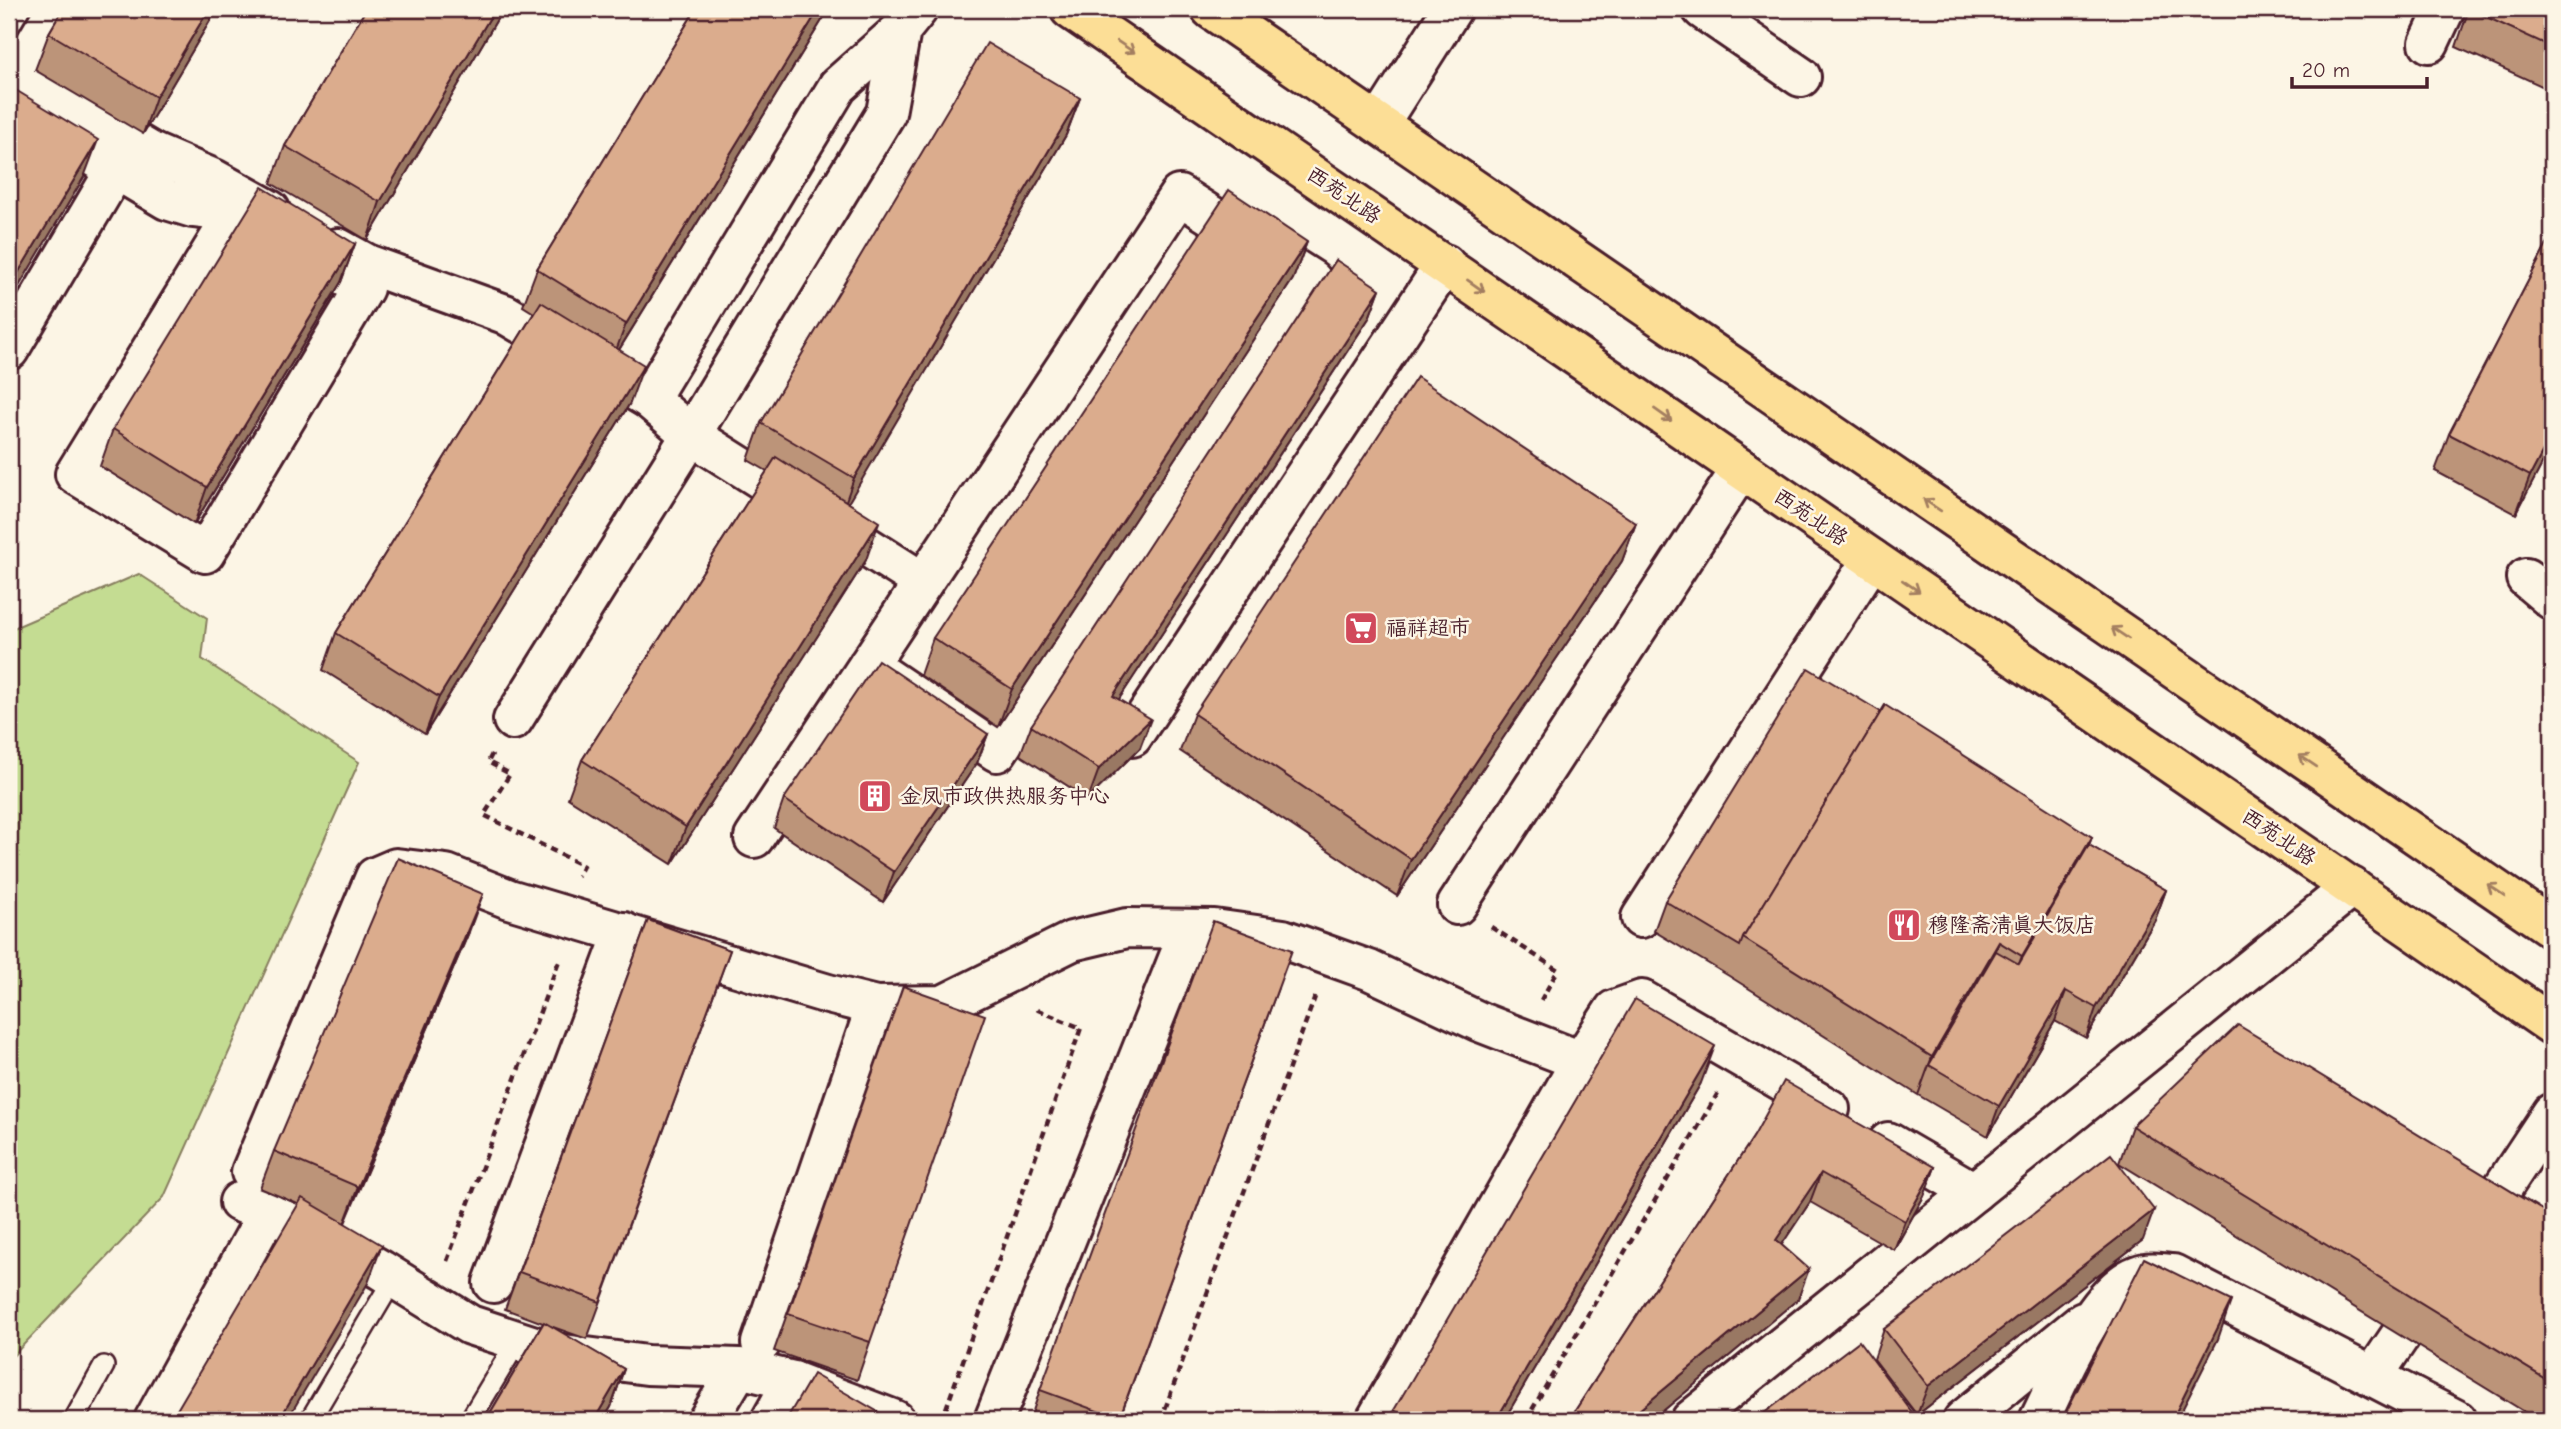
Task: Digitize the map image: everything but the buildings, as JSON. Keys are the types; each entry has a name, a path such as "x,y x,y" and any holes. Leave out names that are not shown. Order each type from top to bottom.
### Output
{"main road":[{"name":"西苑北路","path":"1070,9 2552,1025"},
{"path":"1211,9 2552,928"}],"street":[{"path":"56,9 18,73 153,153 214,178 367,264 505,314 649,399 691,436 923,582"},
{"path":"1379,124 1452,9"},
{"path":"1702,9 1801,77"},
{"path":"2429,43 2445,9"},
{"path":"649,399 838,86 910,20"},
{"path":"513,720 691,436 886,113 910,20"},
{"path":"9,106 167,200 193,208 235,213 364,288 205,553 75,474 235,213"},
{"path":"9,350 116,169"},
{"path":"754,838 1179,195 1312,281 997,752 869,665"},
{"path":"1132,737 1445,264"},
{"path":"1457,905 1741,469"},
{"path":"1641,918 1872,559"},
{"path":"154,1420 253,1195 375,877 396,868 446,874 509,899 876,1006 943,1005 1072,940 1127,928 1214,929 1283,939 1369,970 1480,1022 1581,1061"},
{"path":"1700,1408 1974,1192 2352,887"},
{"path":"994,1420 1190,929"},
{"path":"493,1283 624,932"},
{"path":"1376,1420 1581,1061 1614,1010 1642,1000 1974,1192"},
{"path":"708,1420 750,1355 876,1006"},
{"path":"2482,1219 2552,1113"},
{"path":"253,1195 470,1325 556,1353 647,1365 750,1355 793,1381 895,1420"},
{"path":"1963,1420 2095,1311 2118,1285 2145,1273 2173,1274 2457,1420"},
{"path":"2039,1420 2095,1311"},
{"path":"2373,1376 2400,1336"},
{"path":"771,1420 793,1381"}],"lane":[{"path":"310,1420 394,1278"},
{"path":"470,1420 518,1340"},
{"path":"74,1420 104,1366"}],"path":[{"path":"513,720 488,762 510,774 484,815 583,866 557,912"},
{"path":"1457,905 1558,970 1519,1037"},
{"path":"1161,1420 1330,956"},
{"path":"460,1226 559,961"},
{"path":"943,1420 1081,1028 1038,1010"},
{"path":"1526,1420 1721,1088"}],"green space":[{"path":"139,574 207,618 202,659 359,762 164,1197 9,1360 9,630"}],"place":[{"name":"福祥超市","path":"1361,628"},
{"name":"金凤市政供热服务中心","path":"875,796"},
{"name":"穆隆斋清真大饭店","path":"1904,925"}]}
